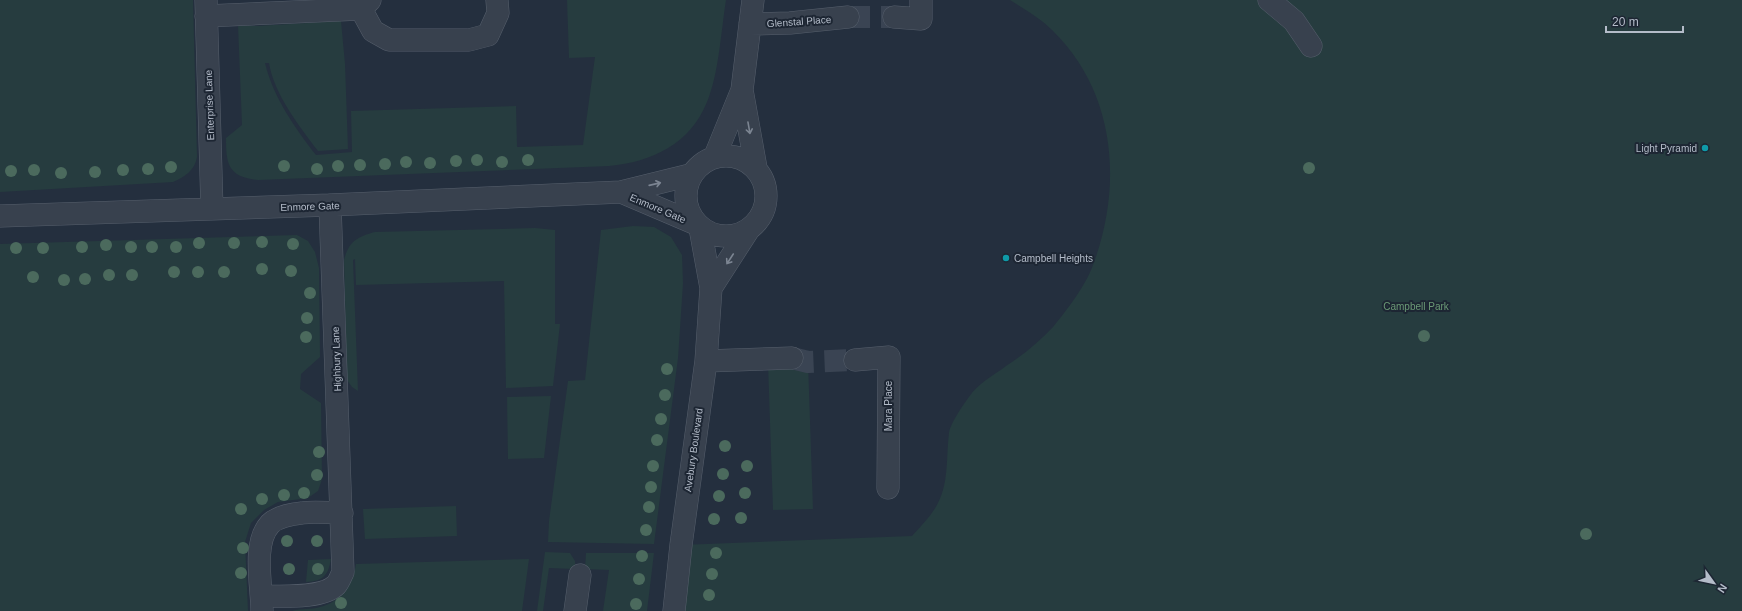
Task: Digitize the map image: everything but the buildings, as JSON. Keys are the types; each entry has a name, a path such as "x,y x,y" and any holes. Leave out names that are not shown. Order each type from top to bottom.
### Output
{"street":[{"path":"206,8 366,5 373,31 389,40 469,40 488,34 498,13 497,0"},
{"path":"715,156 742,90 753,0"},
{"path":"894,17 921,19 921,0"},
{"path":"1269,0 1294,21 1312,46"},
{"name":"Enterprise Lane","path":"206,8 212,209"},
{"name":"Glenstal Place","path":"750,24 790,23 848,17"},
{"path":"742,90 756,168 763,180 766,194 765,207 759,220 749,229 737,235 724,236 711,234 698,226 689,213 685,200 686,188 690,175 697,167 706,160 715,156 726,155 737,156 756,168"},
{"name":"Enmore Gate","path":"0,216 330,205 621,192 690,175"},
{"name":"Enmore Gate","path":"621,192 698,226"},
{"name":"Highbury Lane","path":"330,205 342,513 343,572 336,585 325,592 262,603 260,552 262,539 270,524 283,517 302,512 342,513"},
{"name":"Avebury Boulevard","path":"674,611 681,545 706,361 711,288 698,226"},
{"name":"Avebury Boulevard","path":"711,288 749,229"},
{"name":"Mara Place","path":"855,360 888,357 888,488"},
{"path":"706,361 792,358"},
{"path":"574,611 580,575"}],"green space":[{"path":"0,0 193,0 197,157 192,169 182,178 173,182 0,192"},
{"path":"567,0 726,0 717,65 711,91 700,117 680,140 654,155 625,164 609,166 258,180 240,176 231,168 228,162 226,138 242,125 238,25 257,26 341,21 345,64 348,149 318,151 288,109 276,86 269,63 265,63 273,88 279,100 300,134 316,155 352,152 351,111 516,106 517,147 583,145 595,57 569,58"},
{"name":"Campbell Park","path":"1010,0 1742,0 1742,611 674,611 681,545 912,536 933,512 942,495 946,478 949,433 954,420 963,405 981,384 1025,353 1048,333 1070,305 1086,281 1093,265 1102,234 1108,203 1110,172 1108,141 1101,111 1090,82 1073,55 1052,30 1032,14"},
{"path":"633,226 654,227 671,237 682,255 683,283 678,358 654,544 548,542 549,521 568,381 585,380 601,230"},
{"path":"535,228 555,230 555,324 560,324 553,386 506,388 504,281 356,285 355,259 353,260 358,391 352,387 347,380 344,260 351,244 363,236 375,232"},
{"path":"297,235 308,241 315,252 319,268 320,357 301,374 300,389 321,403 322,479 318,491 308,498 278,502 264,510 251,523 245,542 248,611 0,611 0,244"},
{"path":"808,362 813,509 773,510 768,363"},
{"path":"551,396 544,458 508,459 507,397"},
{"path":"456,506 457,536 365,539 363,509"},
{"path":"545,552 570,553 575,561 575,569 549,568 543,611 537,611"},
{"path":"586,553 654,553 647,611 603,611 609,570 585,569"},
{"path":"331,559 328,570 321,579 306,582 308,560"},
{"path":"529,559 522,611 292,611 317,608 334,601 349,585 356,564"}],"tunnel":[{"path":"848,17 894,17"},
{"path":"792,358 808,362 855,360"}],"place":[{"name":"Light Pyramid","path":"1705,148"},
{"name":"Campbell Heights","path":"1006,258"}]}
